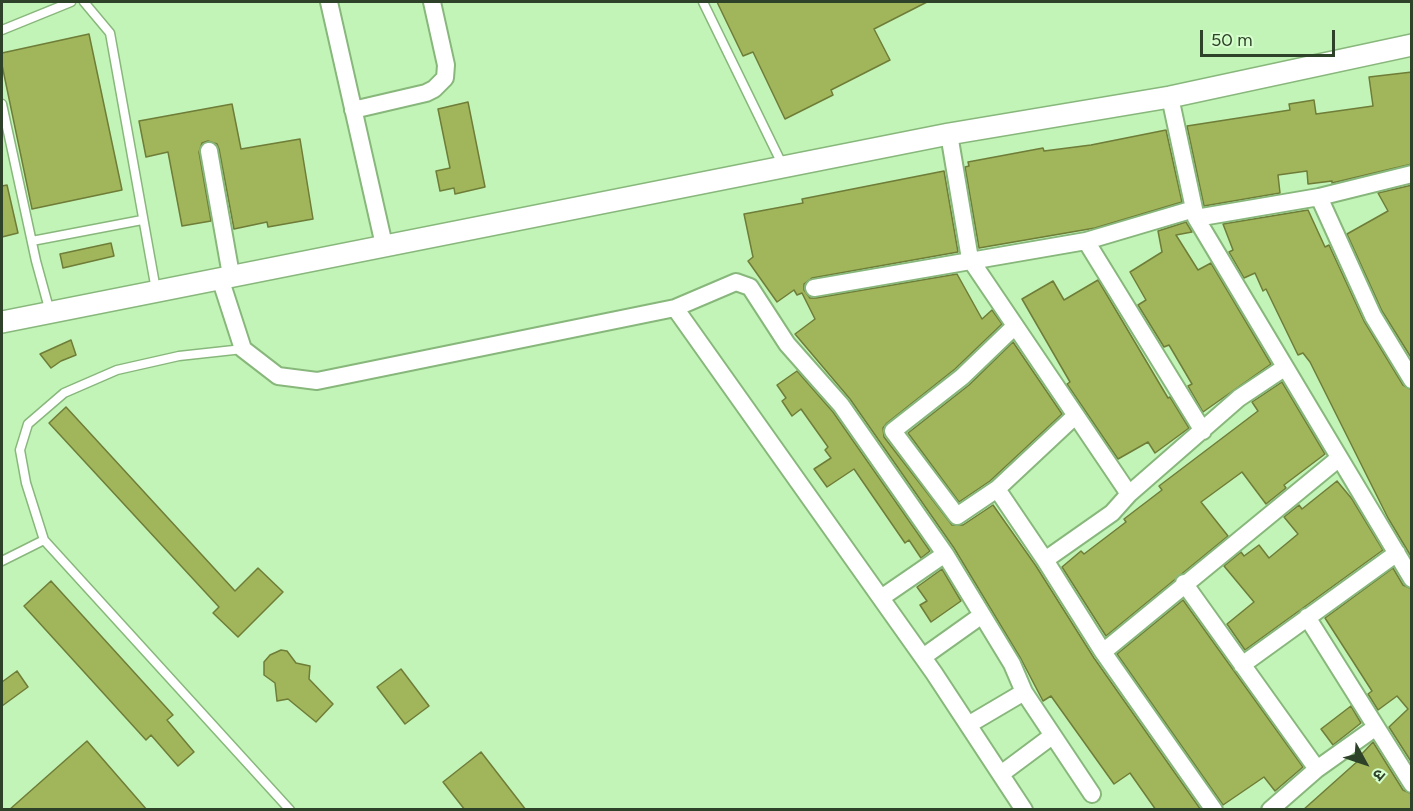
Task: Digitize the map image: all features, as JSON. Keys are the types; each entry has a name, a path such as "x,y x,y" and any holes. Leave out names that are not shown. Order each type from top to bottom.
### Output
{"street":[{"path":"329,2 384,245"},
{"path":"353,110 426,93 434,89 445,78 446,65 432,2"},
{"path":"2,322 949,134 1170,97 1412,45"},
{"path":"1170,97 1195,214 1338,459 1412,579"},
{"path":"949,134 970,259 1129,494"},
{"path":"209,151 225,276 243,349 278,376 317,381 675,308 736,282 750,287 787,344 861,432 945,554 982,615 1024,692 1092,794"},
{"path":"814,288 970,259 1086,241 1195,214 1319,197 1412,174"},
{"path":"1319,197 1373,316 1412,380"},
{"path":"1086,241 1203,431"},
{"path":"675,308 923,657 1024,810"},
{"path":"1015,326 962,377 893,431 957,516 996,489 1075,416"},
{"path":"1045,560 1112,513 1129,494 1239,398 1284,368"},
{"path":"1103,652 1184,583 1338,459"},
{"path":"996,489 1045,560 1103,652 1214,810"},
{"path":"1242,665 1397,553"},
{"path":"881,598 945,554"},
{"path":"1184,583 1317,769"},
{"path":"923,657 982,615"},
{"path":"1307,617 1412,784"},
{"path":"968,725 1024,692"},
{"path":"1270,810 1317,769 1376,727"},
{"path":"1001,774 1052,736"}],"lane":[{"path":"2,30 71,2"},
{"path":"84,2 110,33 156,291"},
{"path":"703,2 783,166"},
{"path":"2,104 50,312"},
{"path":"32,242 142,220"},
{"path":"243,349 178,356 117,370 64,393 28,424 20,450 26,483 44,540 290,810"},
{"path":"2,561 44,540"}],"building":[{"path":"717,2 927,2 874,29 890,60 831,90 833,95 785,119 753,52 743,56"},
{"path":"89,34 122,190 32,209 2,65 2,53"},
{"path":"1412,72 1412,164 1332,183 1332,181 1308,184 1307,171 1278,175 1280,193 1204,206 1187,126 1290,110 1289,104 1314,100 1316,114 1373,106 1369,77"},
{"path":"468,102 485,187 455,194 454,188 440,191 436,171 450,168 438,109"},
{"path":"232,104 241,149 300,139 313,219 268,227 267,222 234,229 219,149 217,144 208,141 202,143 199,152 211,221 182,226 168,152 146,157 139,121"},
{"path":"1166,130 1182,202 1095,228 979,248 965,167 969,166 968,162 1043,148 1044,151 1091,145"},
{"path":"944,171 958,252 812,278 804,284 804,290 810,298 816,298 957,274 982,319 992,310 1002,324 955,369 887,423 883,428 884,437 952,525 963,525 993,505 1036,566 1094,658 1201,810 1156,810 1130,773 1114,784 1051,696 1043,701 1021,659 954,548 850,399 795,334 815,319 802,293 797,295 794,290 777,302 748,261 753,257 744,214 803,203 802,199"},
{"path":"7,185 18,233 2,237 2,186"},
{"path":"1412,185 1412,359 1382,311 1347,234 1388,211 1378,193"},
{"path":"1308,210 1325,247 1329,245 1364,321 1403,385 1412,390 1412,558 1388,518 1310,362 1303,353 1298,355 1266,289 1263,291 1255,273 1244,278 1229,252 1233,250 1223,224"},
{"path":"1186,222 1192,232 1176,235 1198,270 1211,263 1271,364 1203,412 1188,386 1192,384 1169,345 1164,347 1138,305 1146,300 1130,272 1162,252 1158,231"},
{"path":"111,243 114,256 63,268 60,254"},
{"path":"1098,280 1168,398 1170,397 1189,428 1155,453 1148,442 1118,459 1067,384 1070,382 1022,299 1053,281 1064,300"},
{"path":"71,340 76,355 51,368 40,354"},
{"path":"1013,342 1062,414 990,481 959,502 908,433 969,385"},
{"path":"797,371 833,412 930,551 921,558 909,540 905,543 854,469 827,487 814,469 831,458 825,450 828,447 801,409 792,416 782,401 786,398 777,385"},
{"path":"1282,382 1325,454 1284,485 1286,488 1266,504 1242,472 1201,502 1228,536 1106,636 1062,567 1081,551 1084,554 1126,522 1124,519 1162,490 1159,486 1258,411 1252,402"},
{"path":"66,407 235,591 258,568 283,592 238,637 213,613 219,607 49,423"},
{"path":"1337,481 1352,499 1383,550 1245,650 1227,624 1254,602 1224,566 1241,552 1244,556 1259,545 1269,558 1298,534 1284,517 1299,505 1302,509"},
{"path":"1393,568 1403,585 1412,589 1412,763 1389,727 1408,709 1397,696 1378,710 1368,694 1372,691 1325,618"},
{"path":"942,569 961,601 931,622 920,605 927,601 917,587"},
{"path":"51,581 173,715 167,720 194,752 178,766 151,735 146,740 24,606"},
{"path":"1183,600 1303,767 1275,791 1264,777 1223,805 1117,654"},
{"path":"281,650 287,651 296,663 310,666 309,679 333,704 316,722 288,699 277,701 275,683 264,675 264,662 270,655"},
{"path":"401,669 429,706 405,724 377,687"},
{"path":"17,671 28,687 2,706 2,682"},
{"path":"1351,706 1361,723 1333,745 1321,729"},
{"path":"87,741 147,810 9,810"},
{"path":"1373,742 1403,790 1412,794 1412,810 1303,810 1359,760 1358,758"},
{"path":"481,752 526,810 465,810 443,782"}]}
